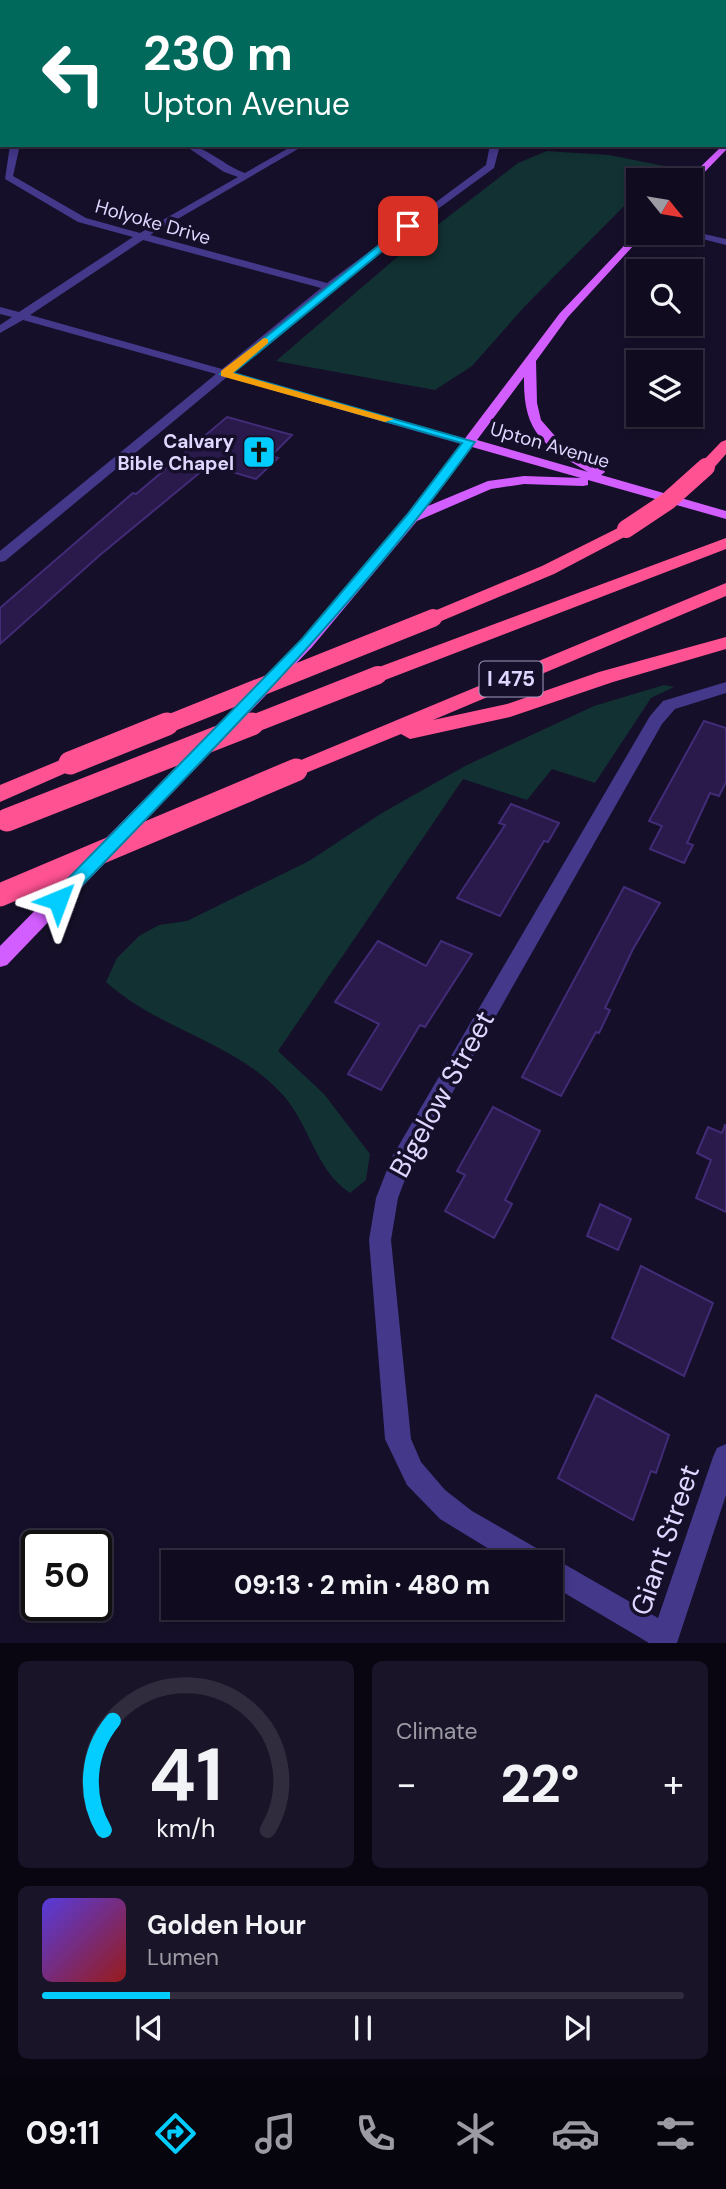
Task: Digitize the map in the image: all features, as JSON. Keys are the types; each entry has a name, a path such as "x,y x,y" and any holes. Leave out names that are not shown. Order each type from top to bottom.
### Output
{"highway":[{"path":"0,794 70,762 433,618 570,559 626,529 668,501 726,445"},
{"name":"I 475","path":"4,821 726,543"},
{"name":"I 475","path":"0,895 726,589"},
{"path":"356,744 510,710 606,677 726,643"}],"main road":[{"path":"704,168 724,147"},
{"path":"0,959 307,642 412,518 564,315 629,245"},
{"path":"530,359 531,410 537,425 577,460 620,485"},
{"name":"Upton Avenue","path":"469,442 726,515"},
{"path":"412,518 488,485 507,481 543,479 620,485"}],"street":[{"name":"Holyoke Drive","path":"14,147 4,178 82,220 138,238 329,287"},
{"path":"191,147 217,165 246,176"},
{"path":"0,330 138,238 297,147"},
{"path":"0,558 329,287 491,166 495,147"},
{"path":"704,237 726,242"},
{"name":"Upton Avenue","path":"0,310 469,442"},
{"name":"Bigelow Street","path":"517,1550 454,1513 424,1488 398,1439 380,1240 387,1198 400,1164 656,720 669,705 726,687"},
{"name":"Giant Street","path":"664,1640 726,1457"},
{"path":"563,1577 664,1640"}],"green space":[{"path":"547,151 609,155 664,166 626,168 626,204 524,307 472,366 435,390 276,361 409,247 518,163"},
{"path":"664,685 674,687 651,698 595,783 552,769 527,800 463,779 278,1051 324,1094 370,1154 366,1180 350,1193 328,1171 291,1105 262,1076 219,1048 149,1012 106,982 117,958 139,936 159,925 187,921 309,861 382,813 467,765 594,706"}],"building":[{"path":"227,417 292,435 271,456 278,458 256,479 209,465 100,555 0,644 0,608 133,493 136,494"},
{"path":"704,721 726,728 726,782 719,796 710,793 687,843 693,845 684,863 650,849 662,826 649,821"},
{"path":"511,804 559,823 548,842 544,841 500,916 457,898 505,825 499,823"},
{"path":"624,887 660,903 633,949 605,1008 610,1010 599,1033 596,1032 561,1096 522,1077"},
{"path":"378,941 426,966 441,941 472,954 425,1027 420,1025 381,1090 348,1074 379,1024 335,1002"},
{"path":"493,1107 540,1131 505,1200 512,1204 494,1238 445,1211 465,1175 457,1171"},
{"path":"725,1125 726,1212 696,1198 711,1160 697,1153 708,1127 722,1133"},
{"path":"600,1204 631,1219 618,1250 587,1236"},
{"path":"641,1266 713,1303 684,1376 612,1338"},
{"path":"596,1395 669,1435 656,1473 651,1471 633,1520 558,1478"}],"slow traffic":[{"path":"264,341 225,374 389,419"}],"place":[{"name":"Calvary Bible Chapel","path":"259,452"}],"route":[{"path":"58,900 307,642 412,518 469,442 225,374 329,287 408,226"}]}
